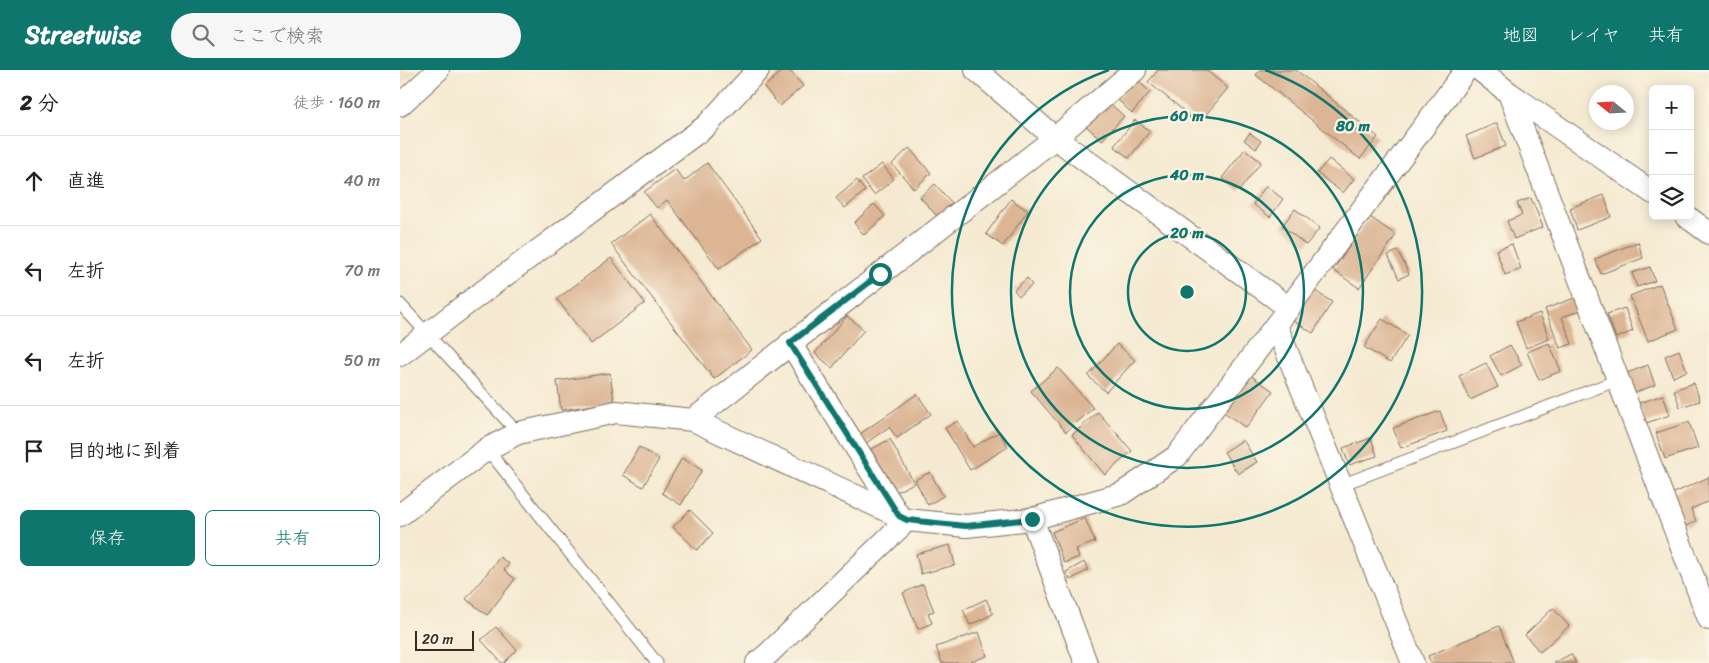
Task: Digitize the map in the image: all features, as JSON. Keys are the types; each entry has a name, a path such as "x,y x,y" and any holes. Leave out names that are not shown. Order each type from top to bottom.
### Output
{"street":[{"path":"400,105 438,70"},
{"path":"400,356 706,126 758,70"},
{"path":"976,70 1055,138 1282,317 1341,485 1413,663"},
{"path":"693,420 1055,138 1135,70"},
{"path":"400,515 487,449 518,434 616,412 693,420 903,518 966,526 1032,519 1121,494 1177,456 1466,70"},
{"path":"1480,70 1649,190"},
{"path":"1510,93 1709,619"},
{"path":"1692,220 1709,232"},
{"path":"790,343 903,518"},
{"path":"757,663 903,518"},
{"path":"1032,519 1086,663"}],"lane":[{"path":"400,304 518,434"},
{"path":"1341,485 1618,380"},
{"path":"487,449 657,663"}],"shaded area":[{"path":"400,70 418,70 400,86"}],"building":[{"path":"783,70 789,70 803,86 780,106 764,87"},
{"path":"1158,70 1206,70 1228,88 1199,123 1148,82"},
{"path":"1260,70 1296,70 1378,137 1360,159 1256,75"},
{"path":"1136,79 1150,92 1132,113 1117,99"},
{"path":"1107,101 1124,116 1102,140 1086,126"},
{"path":"1135,120 1150,131 1129,158 1114,146"},
{"path":"1497,123 1506,146 1475,158 1466,136"},
{"path":"1250,133 1261,141 1256,149 1244,140"},
{"path":"909,148 931,173 914,189 892,164"},
{"path":"1245,149 1261,162 1239,191 1222,178"},
{"path":"1329,159 1354,179 1343,193 1317,173"},
{"path":"707,163 762,238 719,269 667,200 657,208 644,192 675,169 684,181"},
{"path":"882,164 894,179 874,195 862,179"},
{"path":"857,180 865,191 845,208 836,198"},
{"path":"935,184 952,203 937,216 920,197"},
{"path":"1266,186 1283,199 1270,217 1253,204"},
{"path":"1604,195 1611,217 1577,230 1570,208"},
{"path":"1531,198 1543,227 1514,239 1507,221 1522,215 1517,203"},
{"path":"1011,199 1028,211 1003,246 986,234"},
{"path":"874,204 885,216 864,235 854,223"},
{"path":"1295,209 1320,228 1306,245 1282,226"},
{"path":"650,214 752,350 714,379 611,244"},
{"path":"1370,217 1396,235 1359,288 1333,270"},
{"path":"1638,242 1643,258 1601,274 1595,259"},
{"path":"1512,244 1521,269 1505,275 1496,250"},
{"path":"1398,251 1409,274 1399,279 1388,255"},
{"path":"611,258 645,303 591,344 557,299"},
{"path":"1650,267 1655,281 1637,287 1632,273"},
{"path":"1027,278 1032,285 1019,296 1014,290"},
{"path":"1660,284 1678,329 1648,341 1630,296"},
{"path":"1312,289 1332,302 1313,333 1292,320"},
{"path":"1577,297 1582,310 1562,317 1572,344 1560,348 1545,309"},
{"path":"1625,308 1633,331 1616,338 1607,314"},
{"path":"1540,313 1549,339 1526,348 1516,322"},
{"path":"847,316 864,330 832,368 815,353"},
{"path":"1382,319 1408,335 1390,363 1364,347"},
{"path":"1549,343 1561,371 1539,380 1527,352"},
{"path":"1117,344 1135,360 1106,392 1088,376"},
{"path":"1510,345 1522,365 1501,376 1490,356"},
{"path":"1679,350 1687,371 1673,377 1665,356"},
{"path":"1486,363 1498,387 1470,400 1459,376"},
{"path":"1648,365 1655,385 1634,393 1627,373"},
{"path":"1058,368 1093,408 1066,432 1031,391"},
{"path":"610,373 614,402 561,410 557,381"},
{"path":"1250,375 1273,391 1246,428 1224,412"},
{"path":"1694,383 1700,401 1680,407 1674,390"},
{"path":"917,394 931,414 897,438 889,427 866,443 860,434"},
{"path":"1663,395 1670,415 1646,423 1639,403"},
{"path":"1440,411 1447,431 1401,448 1393,428"},
{"path":"1098,412 1132,451 1105,475 1072,435"},
{"path":"958,421 973,447 999,432 1008,447 970,470 945,428"},
{"path":"1689,422 1698,448 1665,459 1656,433"},
{"path":"1371,438 1377,456 1349,465 1343,448"},
{"path":"890,439 914,483 894,493 870,450"},
{"path":"1243,440 1257,462 1238,474 1224,452"},
{"path":"639,447 659,459 643,487 623,475"},
{"path":"682,458 702,470 681,505 662,493"},
{"path":"930,472 943,496 928,505 915,480"},
{"path":"1709,477 1709,501 1691,509 1696,521 1686,526 1672,494"},
{"path":"690,510 713,533 697,550 673,527"},
{"path":"1085,518 1095,542 1076,549 1079,557 1064,563 1052,532"},
{"path":"950,545 955,565 921,574 916,554"},
{"path":"500,557 509,564 504,570 515,579 487,615 466,599"},
{"path":"1084,562 1088,570 1070,580 1066,572"},
{"path":"923,584 934,611 928,613 932,623 918,629 903,593"},
{"path":"986,599 993,614 970,625 963,610"},
{"path":"1553,608 1569,626 1540,652 1525,635"},
{"path":"1499,626 1514,663 1431,663 1428,656"},
{"path":"496,627 517,650 504,663 481,640"},
{"path":"979,632 987,656 968,663 942,663 936,647"},
{"path":"1571,654 1576,663 1554,663"}],"route":[{"path":"880,274 790,343 899,516 907,520 966,526 1032,519"}]}
